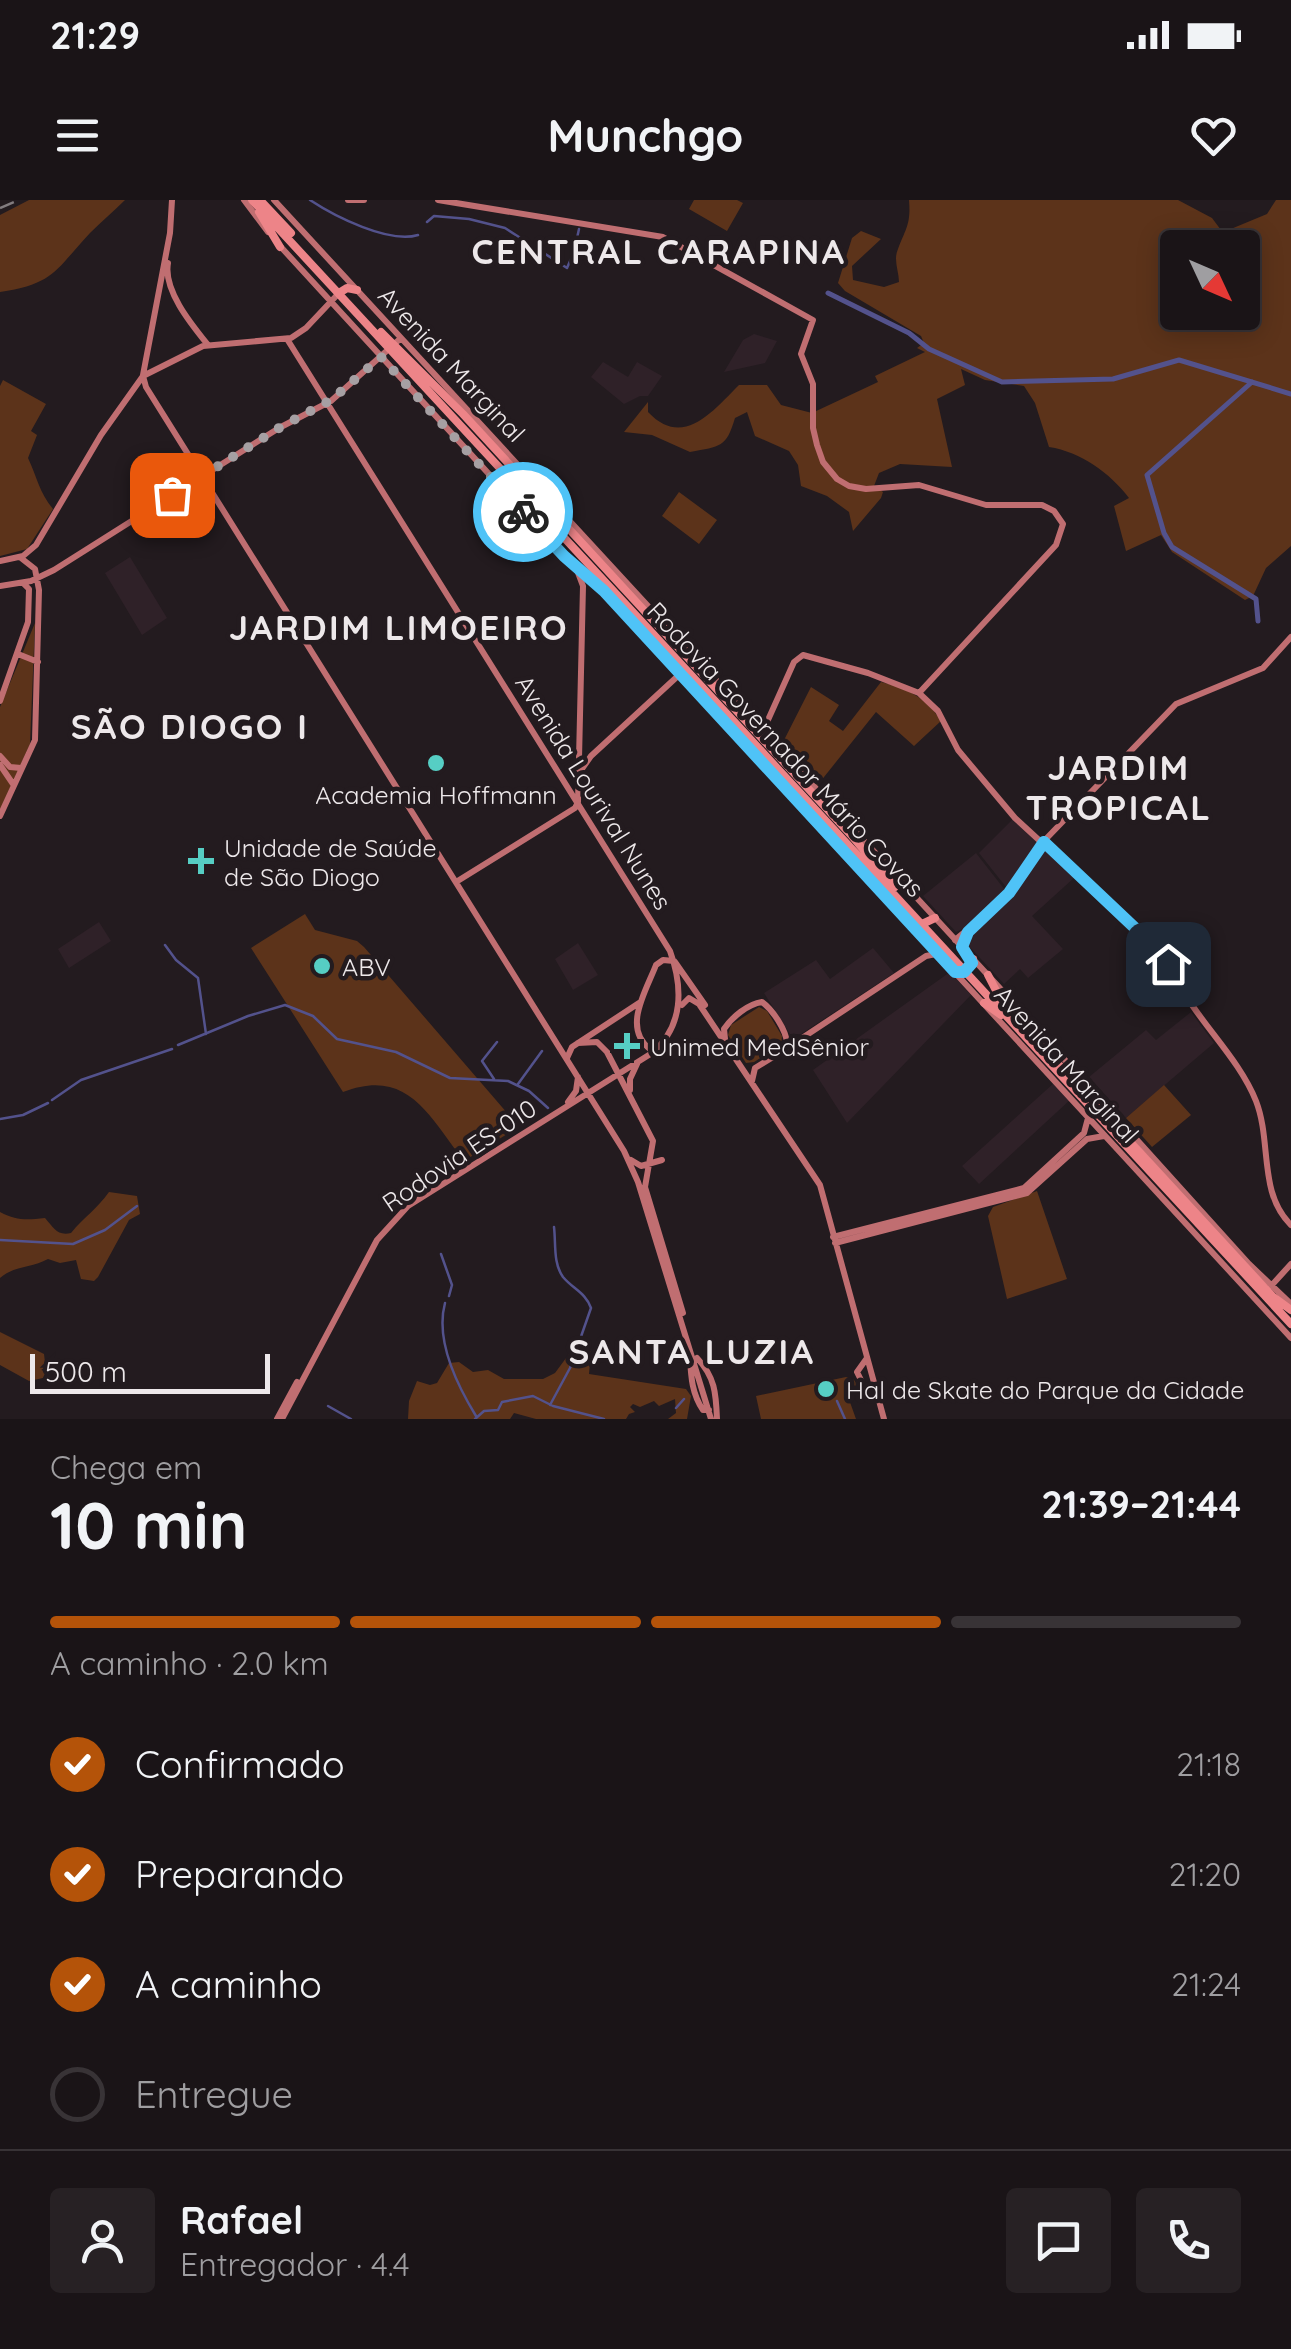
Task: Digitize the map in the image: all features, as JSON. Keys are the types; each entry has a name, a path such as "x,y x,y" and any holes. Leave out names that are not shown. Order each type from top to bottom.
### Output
{"main road":[{"path":"249,200 280,246"},
{"name":"Rodovia Governador Mário Covas","path":"249,200 464,414 1004,1006 1291,1310"},
{"name":"Rodovia Governador Mário Covas","path":"262,200 341,292"},
{"path":"341,292 357,290"},
{"name":"Rodovia Governador Mário Covas","path":"395,344 845,845 928,921"},
{"path":"584,538 595,558"},
{"path":"887,886 900,913"},
{"path":"920,934 928,921"},
{"path":"955,972 969,966"},
{"name":"Rodovia Governador Mário Covas","path":"969,966 1020,1029 1291,1324"},
{"path":"988,975 1004,1006"},
{"path":"984,1003 1020,1029"}],"street":[{"path":"174,200 177,213 166,270 172,291 208,345"},
{"path":"0,560 19,558 36,546 101,434 142,376 174,200"},
{"name":"Avenida Marginal","path":"274,200 357,290 395,344 584,538 763,731 928,921 962,947 969,966 988,975 1271,1291"},
{"path":"348,200 364,200"},
{"path":"438,200 663,237 813,320 801,354 812,381 813,428 823,462 849,486 919,485 986,505 1042,504 1054,511 1063,524 1054,548 920,694"},
{"name":"Avenida Marginal","path":"280,246 577,568 604,591 1291,1338"},
{"path":"142,376 186,352 208,345 287,339 306,328 341,292"},
{"path":"147,349 154,333 160,336"},
{"name":"Avenida Lourival Nunes","path":"287,339 576,805 586,813 674,961 716,1022 723,1024 732,1018"},
{"path":"0,586 50,572 279,428 325,404 395,344"},
{"path":"142,376 570,1064 592,1090 638,1182 713,1419"},
{"path":"0,816 34,740 38,578 31,564 19,558"},
{"path":"456,882 576,805 583,586 577,568"},
{"path":"38,600 50,572"},
{"path":"0,701 30,611 30,589 22,582"},
{"path":"955,940 1004,899 1044,842 1176,704 1263,668 1291,637"},
{"path":"18,654 38,662"},
{"path":"763,731 794,662 803,655 878,676 920,694 938,711 958,750 1015,818 1158,950 1240,1072 1261,1115 1274,1202 1291,1226"},
{"path":"586,813 579,772 591,756 680,674"},
{"path":"578,744 582,755 591,756"},
{"path":"0,756 10,767 22,768"},
{"path":"0,765 14,785"},
{"path":"563,783 571,788 576,785"},
{"path":"962,947 968,932"},
{"path":"926,956 930,946"},
{"path":"752,1082 755,1068 926,956 938,954"},
{"path":"658,1048 648,1048 638,1038 635,1024 656,965 663,960 674,961 680,982 678,1013"},
{"path":"570,1064 568,1051 643,998"},
{"path":"618,1070 639,1062 658,1048 687,999 696,1000 816,1179 884,1419"},
{"path":"726,1043 724,1029 732,1018 762,1002 786,1036 786,1046 778,1054"},
{"path":"786,1036 805,1036"},
{"path":"578,1042 600,1044 618,1070 653,1142 646,1190 693,1355"},
{"path":"631,1096 630,1079 639,1062"},
{"path":"740,1063 755,1068"},
{"name":"Rodovia ES-010","path":"280,1419 377,1240 394,1219 618,1070"},
{"name":"Rodovia ES-010","path":"280,1419 375,1236 387,1221 418,1196 570,1100 578,1086 578,1076"},
{"path":"834,1240 1024,1188 1084,1134 1088,1117"},
{"path":"834,1240 1027,1193 1091,1136 1106,1136"},
{"path":"624,1151 637,1164 662,1160"},
{"path":"985,1215 991,1203"},
{"path":"1271,1291 1291,1264"},
{"path":"699,1371 718,1396 710,1408"},
{"path":"868,1371 867,1380 861,1380 878,1397"}],"shaded area":[{"path":"29,200 125,200 53,273 32,284 0,292 0,215"},
{"path":"694,200 743,203 727,231 689,209"},
{"path":"909,200 1178,200 1212,218 1221,230 1160,230 1160,330 1260,330 1260,230 1228,230 1267,214 1276,200 1291,200 1291,546 1266,568 1253,596 1245,600 1172,552 1161,535 1126,551 1114,506 1129,498 1121,489 1083,459 1049,447 1035,403 1024,386 985,380 961,369 965,385 937,399 952,467 900,464 879,473 874,486 883,492 881,498 853,531 849,512 827,496 801,486 798,465 789,451 755,436 747,412 735,418 721,444 690,452 652,435 624,432 648,402 648,412 661,423 685,427 708,415 739,385 767,385 781,405 812,413 878,382 875,376 925,352 917,348 924,343 921,336 838,283 852,238 861,231 881,239 852,266 853,280 884,287 899,282 897,253 907,226"},
{"path":"754,334 777,341 765,363 724,372 743,340"},
{"path":"603,362 628,377 637,362 662,376 648,396 624,404 591,377"},
{"path":"3,380 46,404 31,431 37,435 28,458 53,509 27,549 0,556 0,386"},
{"path":"679,492 717,520 699,544 662,516"},
{"path":"130,557 167,618 142,635 105,573"},
{"path":"35,623 30,744 0,810 0,707"},
{"path":"881,682 916,695 941,721 914,746 876,712 816,787 780,748 811,687 839,705 829,721 843,731"},
{"path":"1013,819 1038,841 1006,887 979,853"},
{"path":"1042,846 1075,877 1032,916 1063,949 1028,978 1020,969 1004,984 968,945 973,934 1011,897"},
{"path":"976,853 1005,890 971,925 956,932 923,896"},
{"path":"305,914 315,930 357,941 364,947 508,1114 515,1129 464,1161 427,1113 401,1091 365,1086 343,1092 251,948"},
{"path":"99,922 111,941 69,968 58,949"},
{"path":"578,943 598,975 573,990 555,959"},
{"path":"873,948 894,973 801,1034 790,1034 764,993 816,960 830,979"},
{"path":"950,972 971,995 847,1123 813,1070"},
{"path":"759,1007 767,1011 782,1036 781,1045 746,1063 728,1035 731,1025"},
{"path":"1191,1012 1214,1043 1126,1118 1089,1077 1146,1030 1156,1040"},
{"path":"1054,1083 1070,1100 979,1184 962,1166"},
{"path":"1164,1085 1191,1115 1152,1147 1126,1118"},
{"path":"1037,1191 1067,1279 1007,1299 988,1216 993,1207"},
{"path":"109,1192 137,1196 140,1214 129,1220 94,1281 81,1279 76,1260 60,1263 48,1259 0,1278 0,1212 22,1219 45,1218 53,1228 66,1234"},
{"path":"0,1332 44,1354 43,1378 29,1381 0,1365"},
{"path":"591,1351 589,1374 686,1389 691,1396 687,1419 668,1419 676,1413 675,1399 659,1406 654,1401 640,1407 633,1404 630,1407 635,1412 626,1419 536,1419 514,1413 510,1419 408,1419 409,1401 417,1381 437,1383 449,1363 459,1362 473,1372 488,1370 504,1379 543,1379 555,1373 569,1354"},
{"path":"846,1377 858,1386 846,1391 856,1419 761,1419 756,1396"}],"waterway":[{"path":"310,200 377,232 418,235"},
{"path":"427,222 434,216 505,228 567,268 579,229"},
{"path":"828,293 909,333 929,349 1002,382 1113,379 1179,360 1291,394"},
{"path":"1252,382 1147,475 1172,547 1256,599 1258,621"},
{"path":"165,945 198,978 206,1034"},
{"path":"178,1045 285,1005 313,1016 337,1039 396,1052 450,1078 508,1081 529,1091 548,1108"},
{"path":"494,1079 482,1061 497,1042"},
{"path":"52,1100 81,1080 172,1049"},
{"path":"518,1084 542,1051"},
{"path":"0,1119 23,1115 48,1103"},
{"path":"0,1240 73,1244 105,1230 137,1206"},
{"path":"550,1405 570,1368 591,1308 560,1272 554,1227"},
{"path":"441,1254 452,1285 449,1296"},
{"path":"445,1303 445,1347 476,1416"},
{"path":"475,1419 484,1411 498,1410 502,1402 533,1396 553,1406 604,1419"},
{"path":"676,1408 684,1399"},
{"path":"837,1401 845,1419"},
{"path":"328,1406 351,1419"}],"railway":[{"path":"0,208 19,200"}],"way so far":[{"path":"172,495 331,400 381,357 523,512"}],"place":[{"name":"Academia Hoffmann","path":"436,763"},
{"name":"Unidade de Saúde de São Diogo","path":"201,861"},
{"name":"ABV","path":"322,966"},
{"name":"Unimed MedSênior","path":"627,1046"},
{"name":"Hal de Skate do Parque da Cidade","path":"826,1389"}],"district":[{"name":"CENTRAL CARAPINA","path":"659,251"},
{"name":"JARDIM LIMOEIRO","path":"399,627"},
{"name":"SÃO DIOGO I","path":"190,726"},
{"name":"JARDIM TROPICAL","path":"1119,787"},
{"name":"SANTA LUZIA","path":"692,1351"}],"route":[{"path":"523,512 604,591 955,972 964,972 972,963 962,947 968,932 1004,899 1044,842 1154,946 1168,964"}]}
